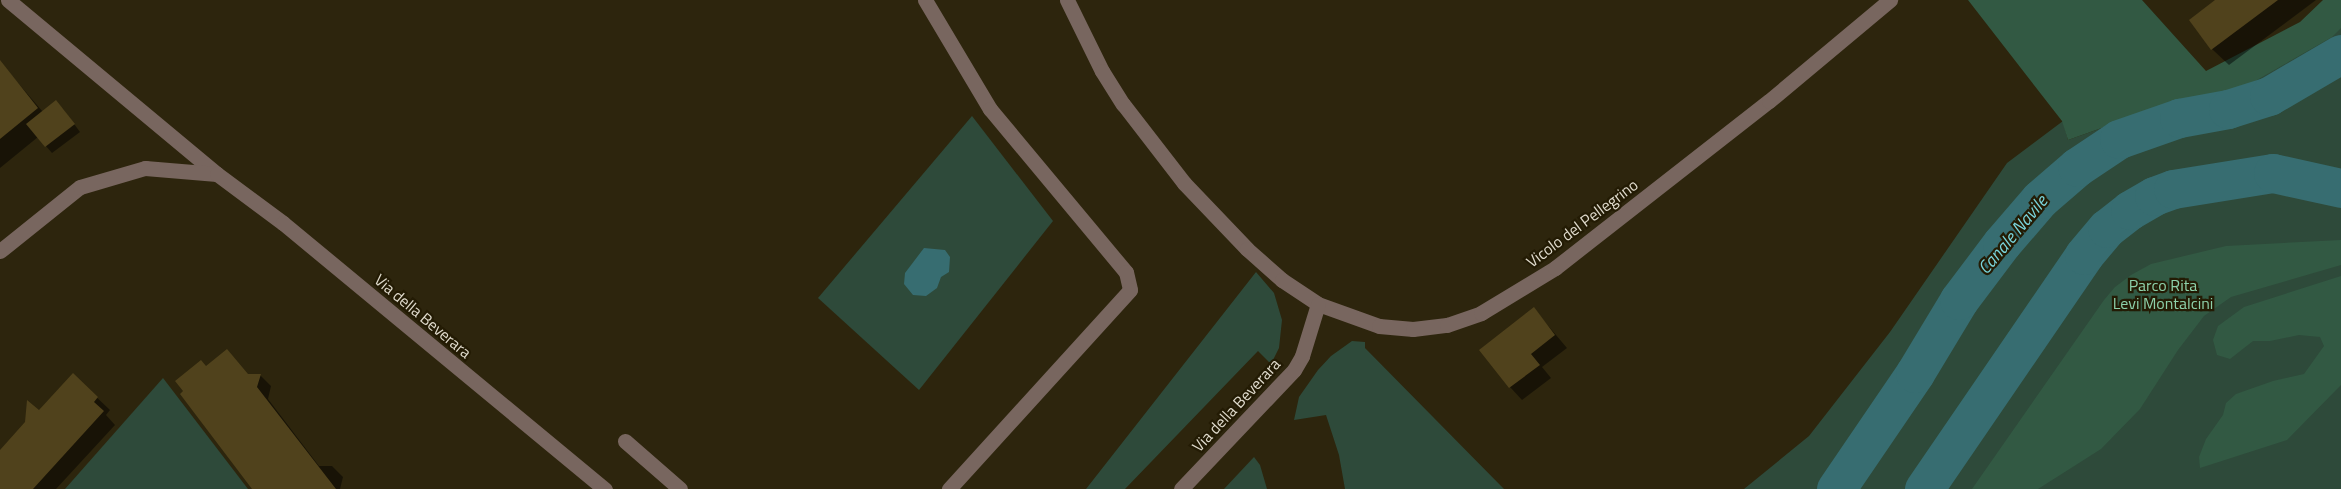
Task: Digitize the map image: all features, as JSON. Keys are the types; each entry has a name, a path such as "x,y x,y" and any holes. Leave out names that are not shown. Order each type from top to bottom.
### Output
{"street":[{"name":"Via della Beverara","path":"8,0 183,143 217,174 283,223 605,489"},
{"path":"925,0 990,109 1126,272 1130,290 949,489"},
{"name":"Vicolo del Pellegrino","path":"1067,0 1112,88 1184,183 1247,249 1282,280 1318,304 1379,326 1413,329 1448,324 1481,313 1555,268 1769,101 1890,0"},
{"path":"0,251 80,187 145,168 217,174"},
{"name":"Via della Beverara","path":"1181,489 1294,370 1302,356 1318,304"},
{"path":"625,441 681,489"}],"green space":[{"path":"1968,0 2142,0 2206,71 2300,22 2323,0 2341,0 2341,28 2332,37 2248,85 2152,110 2068,140 2062,121"},
{"name":"Parco Rita Levi Montalcini","path":"2341,18 2341,489 1744,489 1809,436 1890,332 2007,163 2063,121 2068,140 2152,110 2248,85"},
{"path":"972,116 1053,221 919,390 818,298"},
{"path":"2341,240 2341,265 2231,297 2204,316 2178,350 2140,409 2101,449 2038,489 1972,489 2104,300 2115,287 2131,275 2151,264 2226,246"},
{"path":"1256,272 1274,293 1282,320 1279,348 1271,364 1258,351 1125,489 1086,489"},
{"path":"2341,276 2341,385 2287,440 2200,468 2199,457 2206,439 2223,415 2226,403 2236,394 2273,381 2304,374 2324,346 2320,337 2299,335 2270,341 2253,341 2230,359 2217,355 2213,340 2218,326 2244,307"},
{"path":"1352,341 1365,342 1365,348 1504,489 1345,489 1339,455 1326,415 1294,420 1299,397 1318,370 1331,356"},
{"path":"163,378 248,489 65,489"},
{"path":"1254,457 1260,465 1267,489 1224,489"}],"water":[{"path":"924,248 945,250 950,257 949,272 941,277 937,288 926,296 913,295 904,284 905,273"}],"building":[{"path":"2215,0 2278,0 2211,50 2189,20"},
{"path":"0,60 38,108 0,139"},
{"path":"56,100 75,124 45,147 26,124"},
{"path":"1534,307 1555,335 1531,354 1540,365 1509,388 1479,350"},
{"path":"227,349 248,374 261,374 257,387 336,489 252,489 180,394 183,391 175,381 201,360 206,366"},
{"path":"73,373 98,397 94,402 104,411 33,489 0,489 0,450 25,422 27,400 39,410"}],"waterway":[{"name":"Canale Navile","path":"1836,489 1915,373 1959,300 2002,243 2040,199 2077,167 2119,139 2179,118 2228,109 2269,96 2341,54"},
{"name":"Canale Navile","path":"1924,489 2084,255 2107,228 2130,210 2154,196 2173,189 2273,173 2341,188"}]}
